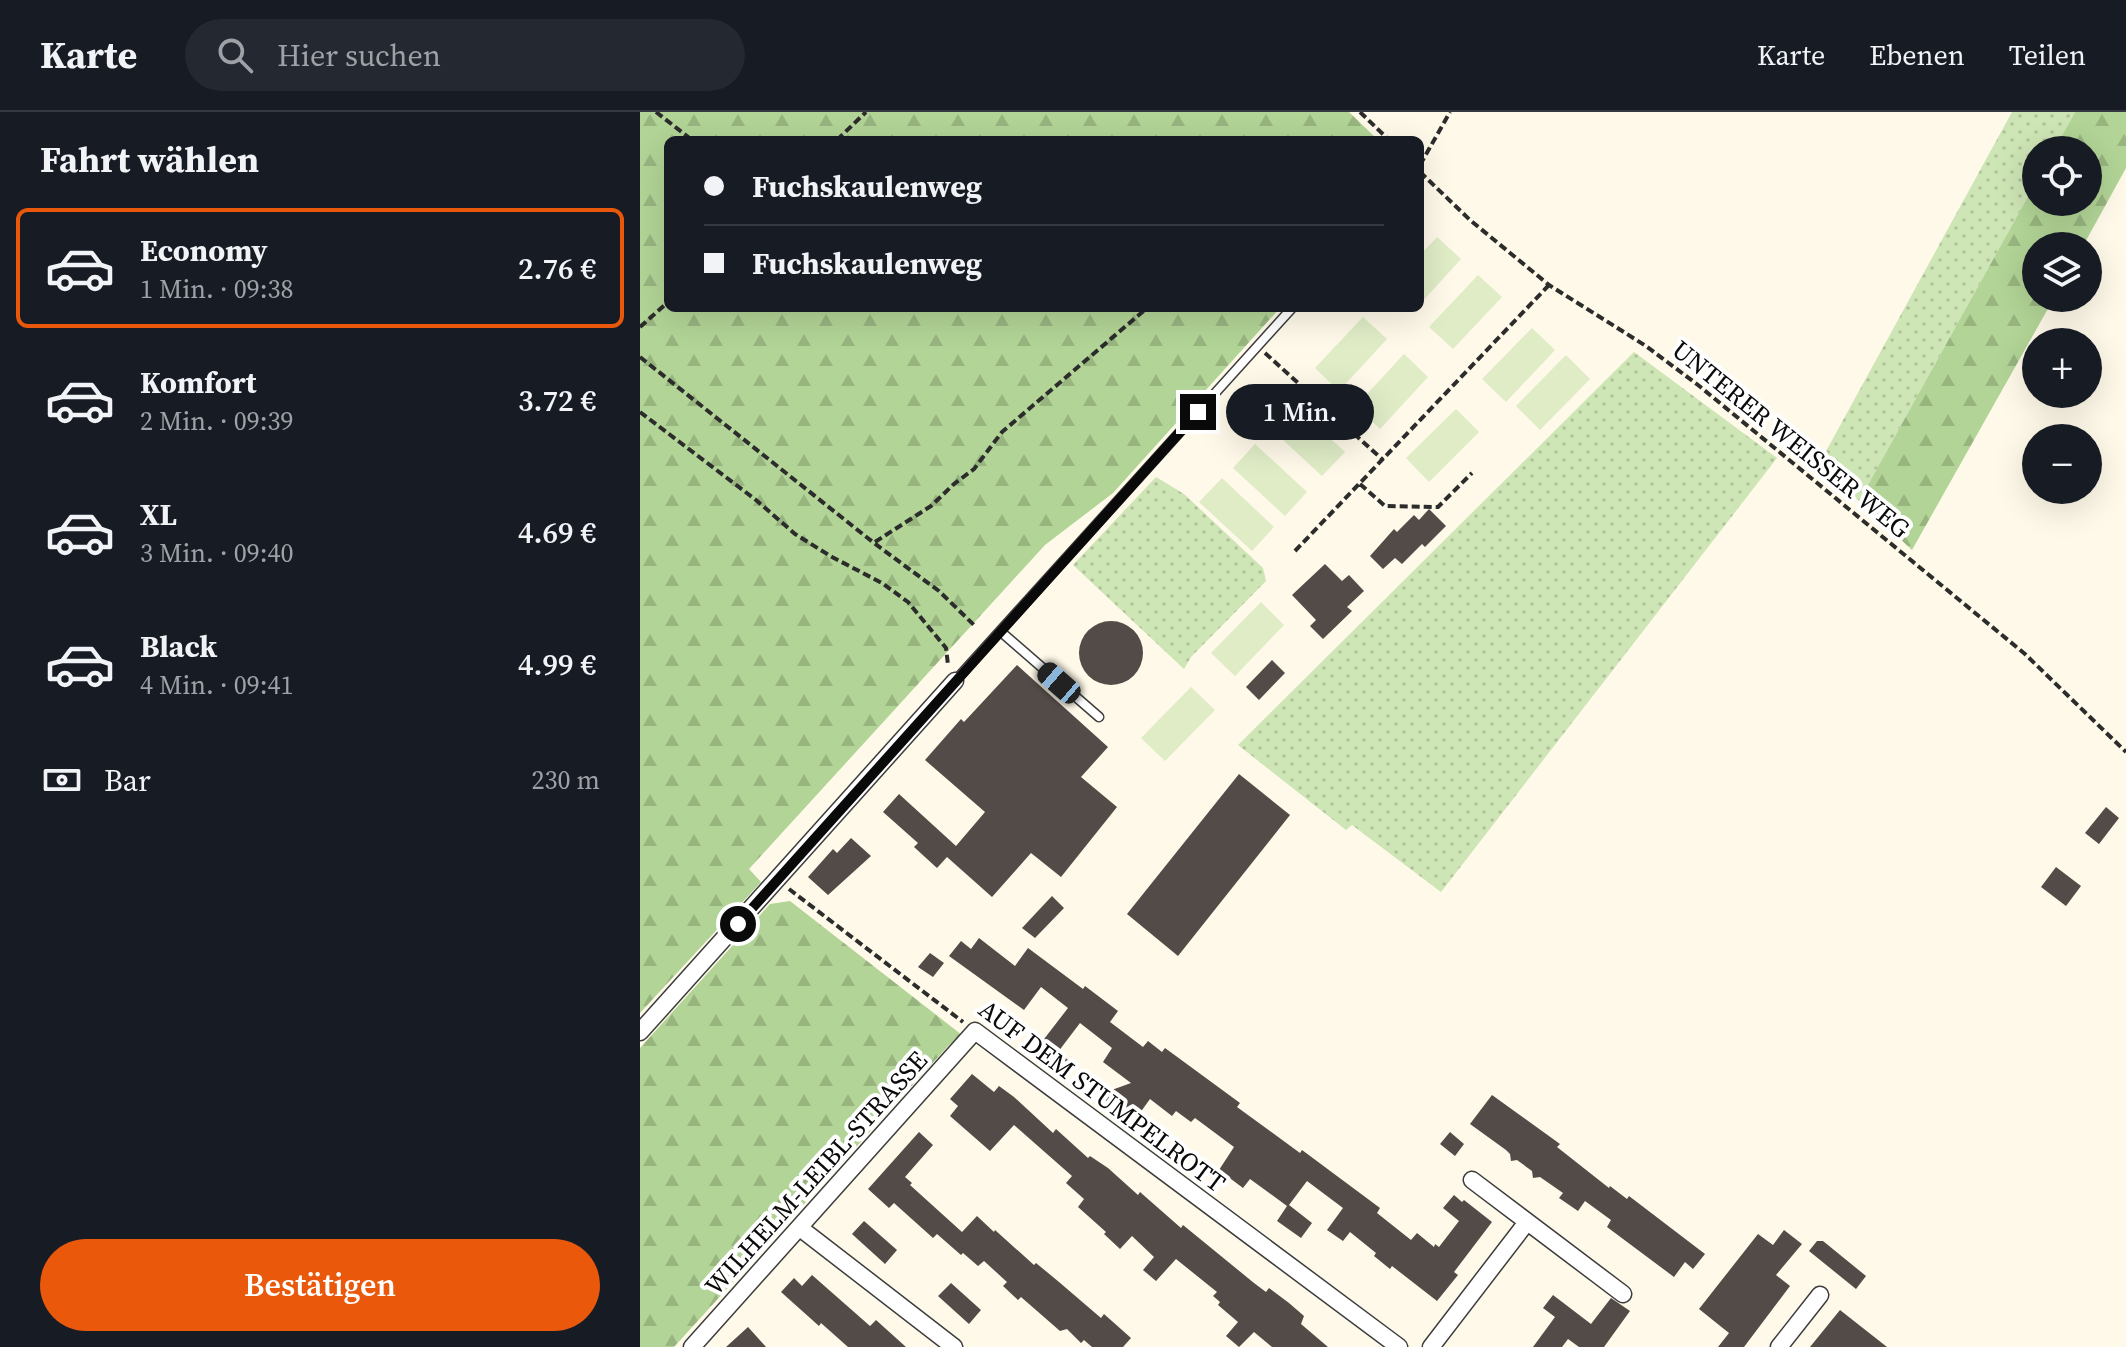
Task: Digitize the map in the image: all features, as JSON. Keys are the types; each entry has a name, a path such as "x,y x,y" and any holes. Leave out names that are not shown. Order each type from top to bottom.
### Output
{"street":[{"path":"640,1032 955,681"},
{"name":"WILHELM-LEIBL-STRASSE","path":"692,1347 975,1031"},
{"name":"AUF DEM STUMPELROTT","path":"975,1031 1399,1347"},
{"path":"1472,1180 1623,1294"},
{"path":"1431,1347 1527,1222"},
{"path":"800,1228 954,1347"},
{"path":"1779,1347 1820,1295"}],"lane":[{"path":"955,681 1288,312"},
{"path":"1000,631 1099,717"}],"path":[{"path":"656,112 687,136"},
{"path":"841,136 866,112"},
{"path":"1360,112 1382,136"},
{"path":"1424,158 1450,112"},
{"name":"UNTERER WEISSER WEG","path":"1424,176 1470,220 1549,285 1646,346 1698,385 2025,654 2126,752"},
{"path":"1295,551 1549,285"},
{"path":"640,327 664,306"},
{"path":"874,543 931,506 974,469 1002,432 1142,312"},
{"path":"1257,346 1383,460"},
{"path":"640,357 939,591 976,627"},
{"path":"640,412 756,500 795,534 882,583 908,602 946,648 948,671 955,681"},
{"path":"1360,484 1385,506 1438,507 1472,473"},
{"name":"AUF DEM STUMPELROTT","path":"777,880 975,1031"}],"green space":[{"path":"640,112 1349,112 1374,136 664,136 664,312 1276,312 1113,493 1045,545 749,869 761,882 640,1013"},
{"path":"2012,112 2075,112 2062,136 2022,136 2022,207 1859,501 1819,464"},
{"path":"2075,112 2126,112 2126,168 2102,212 2102,136 2062,136"},
{"path":"2022,207 2022,216 2100,216 2091,232 2022,232 2022,312 2046,312 2037,328 2022,328 2022,355 1912,550 1859,501"},
{"path":"1437,237 1461,259 1424,300 1424,251"},
{"path":"1478,275 1502,297 1453,349 1429,327"},
{"path":"1363,317 1387,339 1339,391 1315,368"},
{"path":"1532,328 1555,350 1506,402 1482,379"},
{"path":"1634,352 1777,458 1441,892 1352,825 1346,830 1238,745"},
{"path":"1404,354 1428,377 1380,429 1356,406"},
{"path":"1566,355 1590,379 1540,430 1516,406"},
{"path":"1293,404 1345,452 1322,476 1270,428"},
{"path":"1456,409 1479,432 1429,482 1406,458"},
{"path":"1255,444 1307,492 1285,516 1233,468"},
{"path":"1156,477 1184,494 1263,568 1266,581 1191,657 1184,669 1073,565"},
{"path":"1222,478 1274,527 1252,551 1199,502"},
{"path":"1261,602 1284,625 1235,676 1211,653"},
{"path":"1191,687 1215,710 1165,761 1141,738"},
{"path":"790,901 962,1035 949,1045 674,1347 640,1347 640,1048 770,904"}],"building":[{"path":"1429,509 1446,526 1402,564 1395,558 1383,569 1370,556 1394,529 1397,532 1414,515 1419,520"},
{"path":"1325,564 1342,581 1349,575 1364,591 1347,607 1352,611 1323,639 1310,626 1316,620 1292,595"},
{"path":"1105,621 1117,621 1134,630 1141,641 1141,665 1134,676 1117,685 1105,685 1093,680 1084,671 1079,659 1079,647 1084,635 1093,626"},
{"path":"1272,660 1285,673 1259,700 1246,687"},
{"path":"1017,665 1108,747 1081,777 1117,807 1061,877 1031,853 992,897 947,857 937,868 914,847 918,843 883,812 899,794 956,846 985,812 925,760 961,719 964,722"},
{"path":"1239,774 1290,815 1178,956 1127,914"},
{"path":"2106,807 2119,818 2099,844 2085,833"},
{"path":"851,838 871,856 828,895 808,877 833,849 837,853"},
{"path":"2056,867 2081,886 2066,906 2041,887"},
{"path":"1052,896 1064,908 1035,938 1022,928"},
{"path":"979,938 1015,966 1028,948 1083,989 1085,986 1118,1011 1110,1022 1143,1047 1148,1041 1162,1052 1165,1048 1240,1103 1237,1107 1380,1208 1377,1213 1411,1240 1417,1233 1434,1247 1435,1244 1439,1247 1459,1221 1443,1208 1454,1195 1492,1222 1454,1272 1458,1275 1437,1301 1392,1266 1390,1269 1350,1232 1343,1241 1327,1230 1343,1208 1307,1181 1289,1205 1312,1223 1301,1238 1277,1221 1287,1206 1250,1179 1243,1188 1219,1170 1234,1147 1195,1118 1191,1122 1176,1111 1172,1116 1150,1099 1137,1117 1123,1106 1119,1111 1098,1095 1131,1083 1103,1062 1112,1048 1080,1023 1058,1052 1073,1064 1064,1077 1048,1065 1056,1055 1041,1043 1068,1008 1041,987 1024,1010 949,956 961,941 971,949"},
{"path":"930,953 944,963 933,977 918,967"},
{"path":"972,1074 994,1092 999,1086 1053,1133 1056,1129 1088,1158 1090,1156 1108,1168 1138,1195 1140,1192 1181,1228 1183,1225 1266,1292 1269,1288 1289,1303 1304,1316 1301,1324 1328,1347 1272,1347 1254,1332 1239,1347 1226,1336 1238,1322 1218,1305 1220,1302 1213,1296 1217,1292 1176,1259 1156,1281 1143,1270 1154,1257 1132,1236 1120,1249 1104,1234 1106,1232 1078,1207 1084,1199 1066,1183 1072,1176 1014,1125 990,1151 950,1116 958,1106 950,1099"},
{"path":"1492,1095 1560,1144 1557,1147 1609,1188 1627,1199 1629,1196 1705,1254 1693,1269 1685,1262 1674,1277 1607,1227 1611,1220 1585,1201 1578,1211 1559,1198 1563,1193 1540,1177 1533,1178 1532,1171 1517,1160 1511,1161 1506,1150 1470,1124"},
{"path":"919,1132 933,1145 905,1177 912,1183 910,1185 962,1232 977,1216 1034,1265 1036,1263 1101,1318 1104,1314 1131,1338 1123,1347 1092,1347 1084,1340 1081,1343 1067,1329 1060,1331 1021,1297 1018,1300 1003,1286 1007,1282 984,1261 978,1266 937,1234 933,1238 894,1203 889,1208 868,1189"},
{"path":"1450,1132 1464,1144 1455,1156 1440,1144"},
{"path":"864,1221 897,1250 885,1264 852,1234"},
{"path":"1784,1230 1802,1244 1776,1275 1790,1286 1744,1347 1718,1347 1729,1333 1699,1309 1758,1234 1773,1245"},
{"path":"1817,1241 1823,1241 1866,1276 1856,1289 1809,1251"},
{"path":"812,1275 870,1326 876,1320 906,1347 848,1347 821,1323 819,1326 781,1292 794,1278 802,1286"},
{"path":"951,1283 981,1310 969,1324 938,1296"},
{"path":"1553,1295 1591,1324 1611,1298 1630,1311 1604,1347 1579,1347 1568,1339 1562,1347 1533,1347 1555,1317 1543,1308"},
{"path":"1840,1310 1887,1347 1810,1347"},
{"path":"748,1327 766,1347 726,1347"}],"route":[{"path":"738,924 1198,412"}]}
